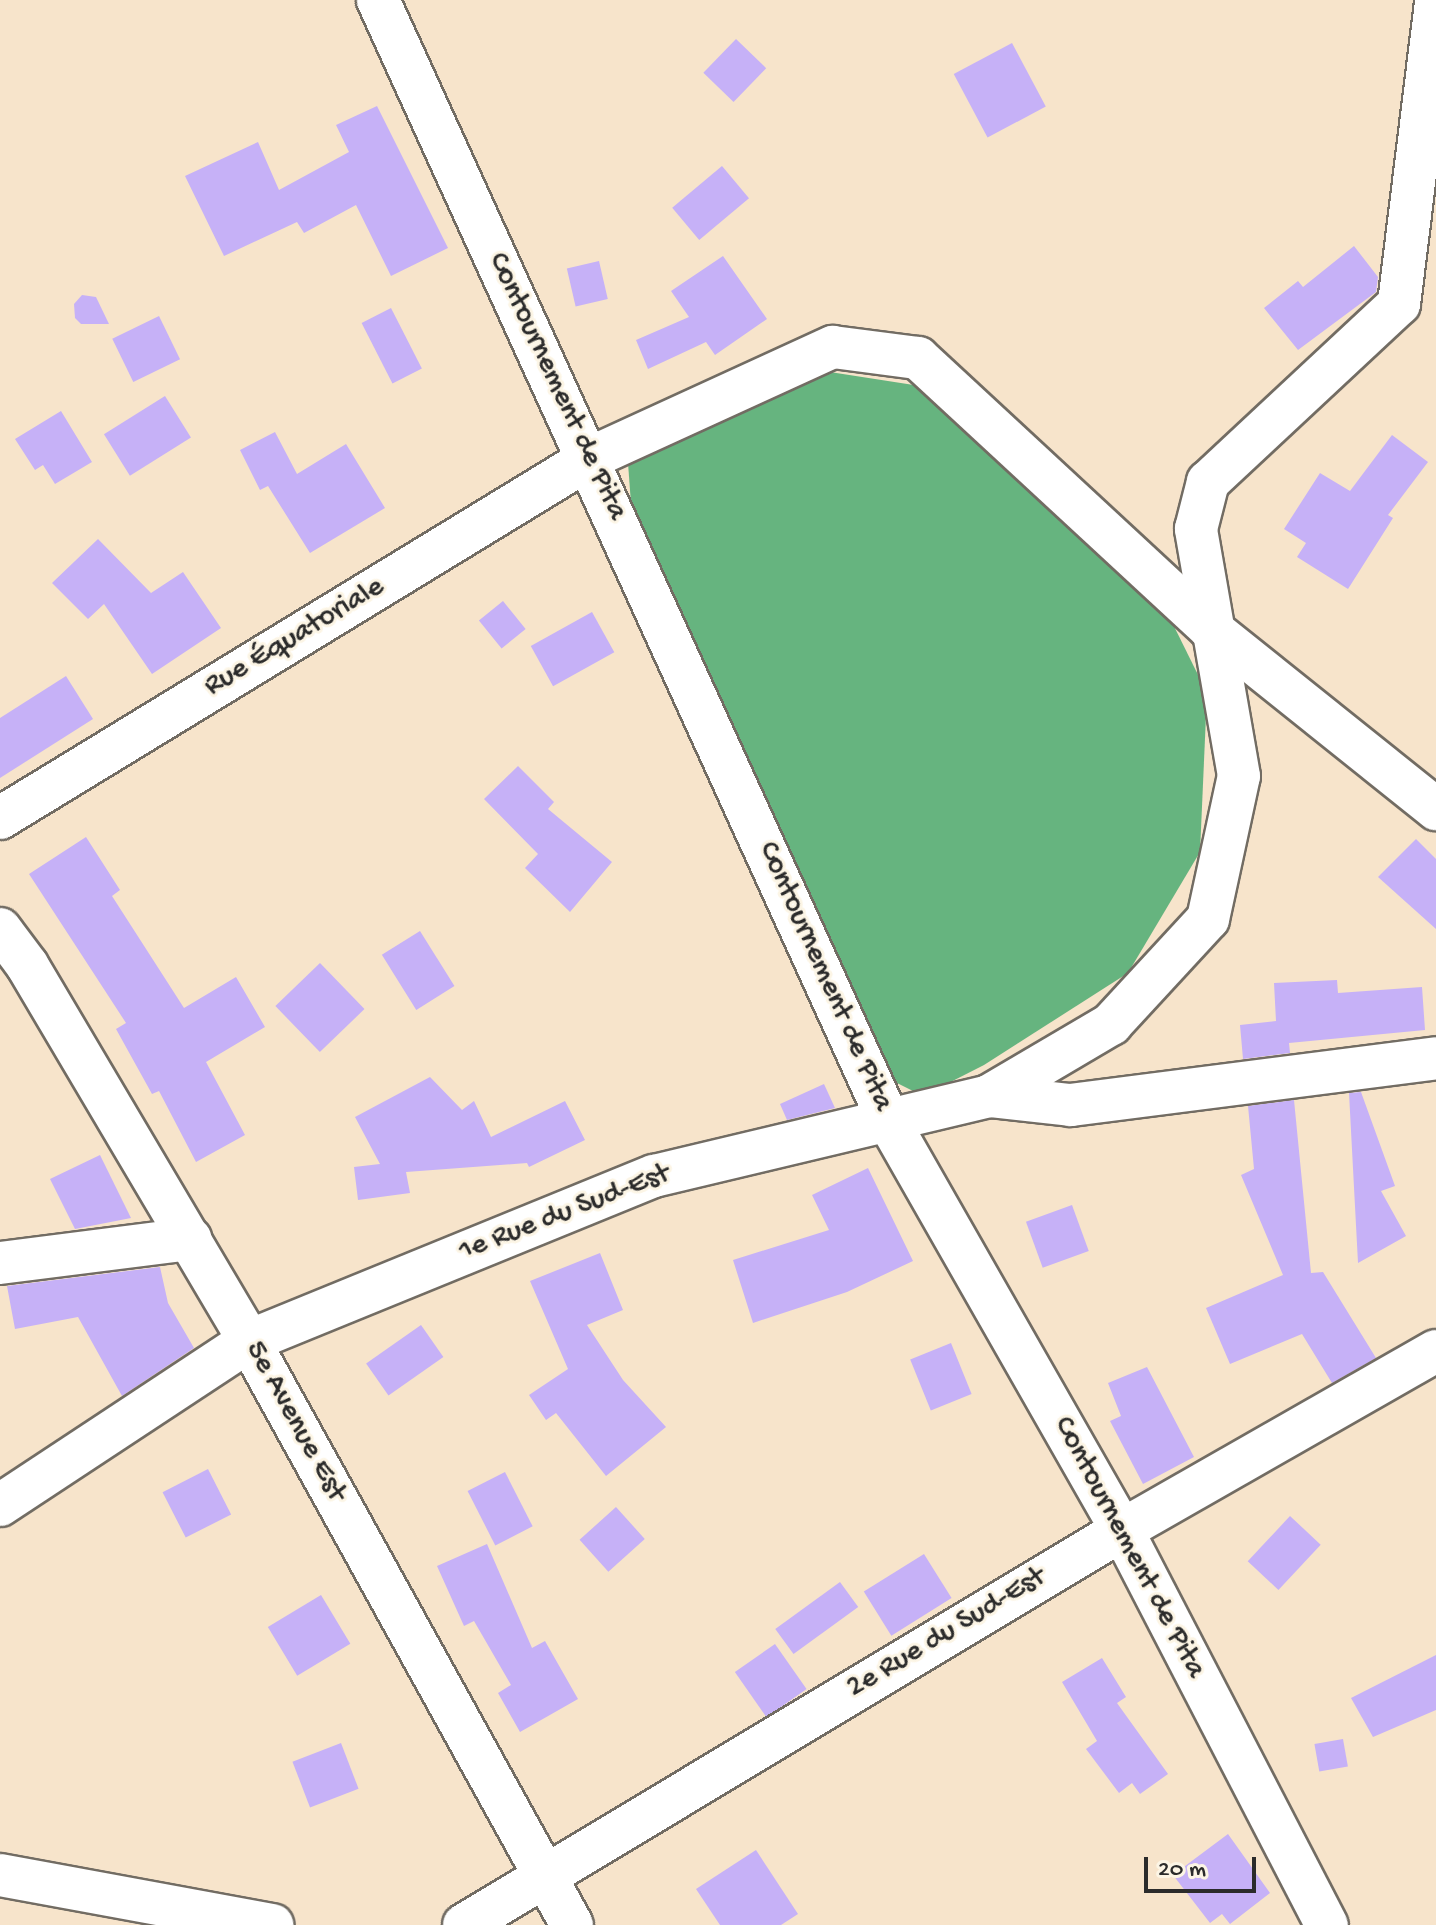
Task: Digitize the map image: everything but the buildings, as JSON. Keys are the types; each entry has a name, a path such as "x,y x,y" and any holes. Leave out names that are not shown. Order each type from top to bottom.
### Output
{"street":[{"name":"Contournement de Pita","path":"378,0 590,458 889,1122 1122,1530 1327,1925"},
{"name":"1e Rue du Sud-Est","path":"0,1505 249,1341 654,1176 989,1096 1111,1024 1208,919 1239,776 1210,628 1196,529 1208,482 1399,304 1436,1"},
{"name":"Rue Équatoriale","path":"0,818 590,458 833,347 918,358 1210,628 1436,809"},
{"name":"5e Avenue Est","path":"0,929 27,965 249,1341 541,1874 572,1925"},
{"path":"989,1096 1071,1105 1436,1058"},
{"path":"0,1263 190,1239"},
{"name":"2e Rue du Sud-Est","path":"464,1925 541,1874 1122,1530 1436,1351"},
{"path":"0,1875 272,1925"}],"green space":[{"path":"817,370 933,388 1161,600 1207,693 1200,852 1128,973 984,1065 923,1096 887,1078 632,517 628,463"}]}
